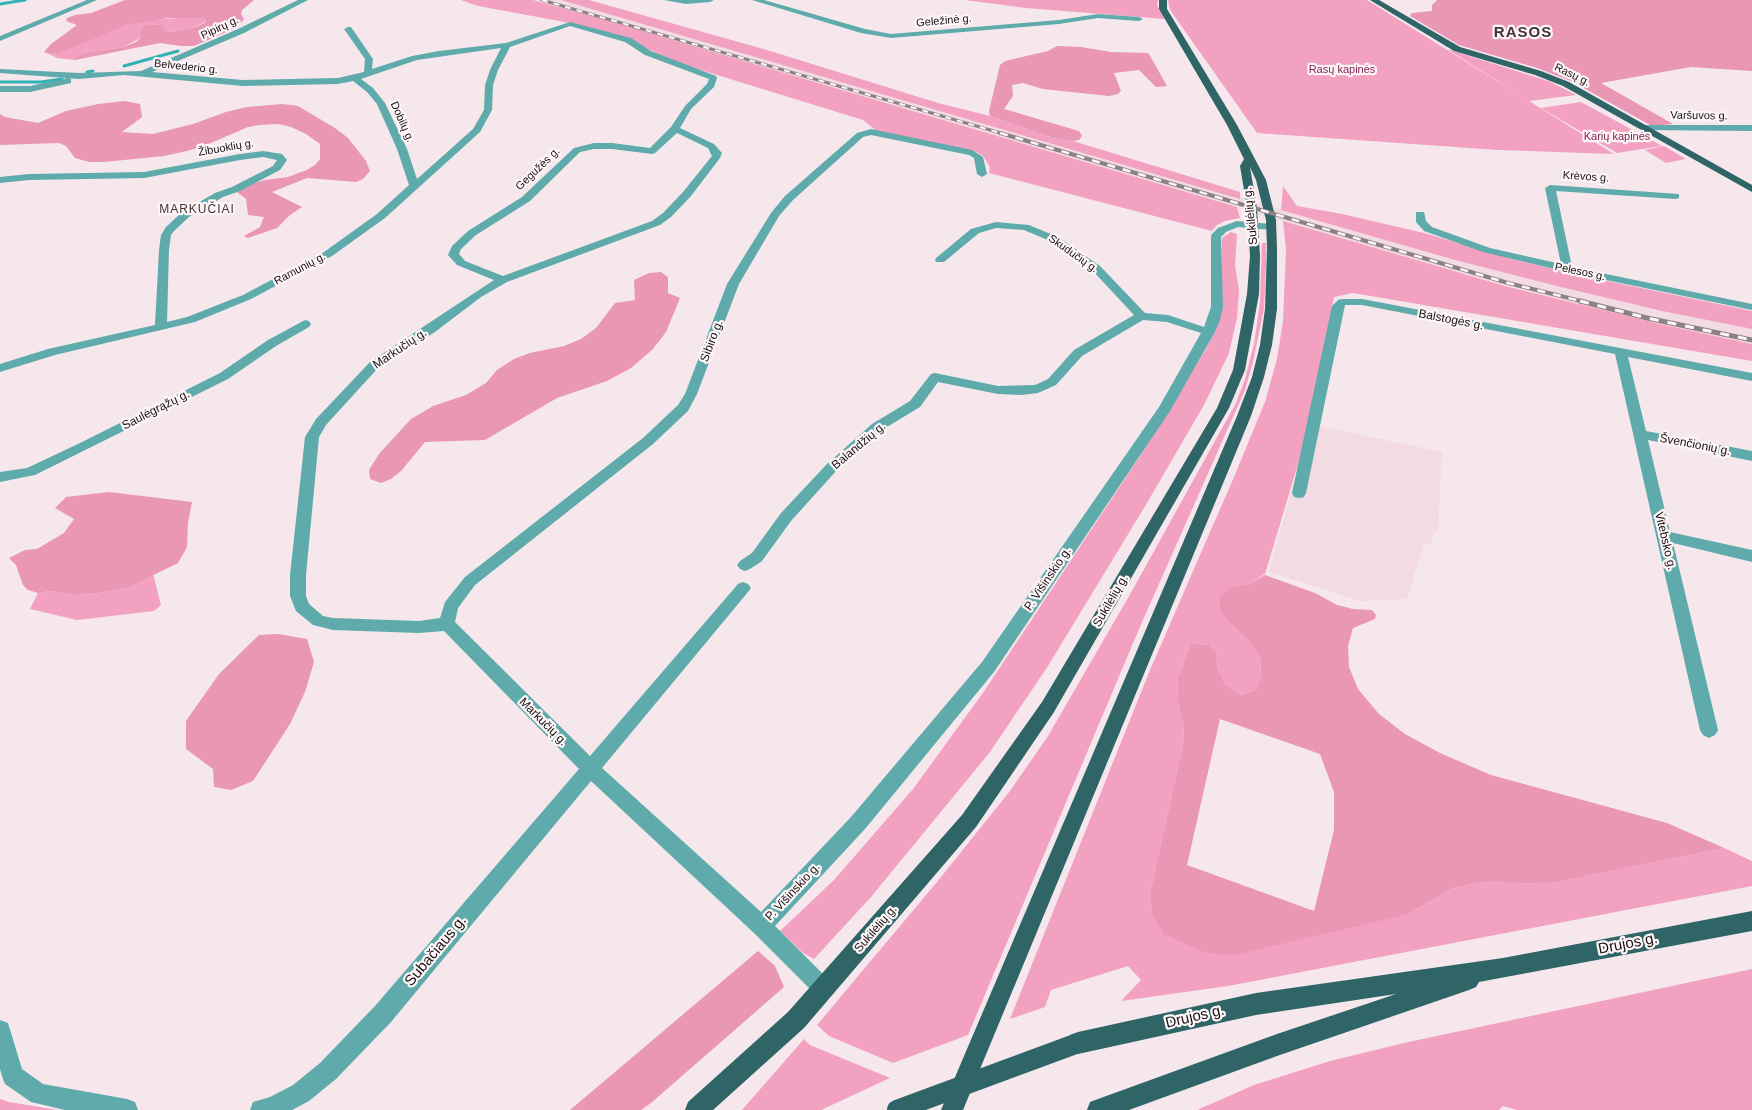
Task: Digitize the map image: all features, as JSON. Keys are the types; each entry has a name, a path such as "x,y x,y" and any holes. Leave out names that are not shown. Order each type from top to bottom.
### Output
{"main road":[{"name":"Sukilėlių g.","path":"696,1110 796,1020 969,821 1053,699 1223,408 1239,370 1248,331 1255,266 1254,225 1244,166 1248,159 1232,125 1163,9 1163,0"},
{"name":"Rasų g.","path":"1374,0 1453,46 1560,81 1752,189"},
{"path":"952,1110 1244,416 1258,377 1267,336 1272,280 1271,227 1261,180 1256,168 1248,159"},
{"name":"Drujos g.","path":"897,1110 1078,1043 1256,1004 1503,968 1752,921"},
{"name":"Drujos g.","path":"1098,1110 1503,968"}],"street":[{"path":"0,39 93,0"},
{"name":"Pipirų g.","path":"143,74 241,31 304,0"},
{"path":"668,0 686,2 710,0"},
{"name":"Geležinė g.","path":"756,0 793,7 864,31 891,36 1059,22 1098,16 1139,19"},
{"name":"Belvederio g.","path":"0,71 79,76 124,73 243,83 338,81 439,53 507,45 570,24 628,40 648,53 713,78 711,85 688,108 675,129"},
{"path":"348,29 369,59 368,74"},
{"name":"Ramunių g.","path":"0,368 52,352 191,320 247,297 328,254 381,216 468,139 483,122 488,110 489,85 494,70 507,45"},
{"path":"0,89 20,90 47,86 79,76"},
{"name":"Dobilų g.","path":"354,78 370,90 382,103 402,149 414,185"},
{"name":"Varšuvos g.","path":"1645,128 1752,128"},
{"name":"Markučių g.","path":"675,129 687,133 711,146 717,152 716,156 687,194 667,215 656,223 503,280 374,365 321,422 312,437 298,575 298,596 302,607 308,614 320,621 334,624 419,627 447,624 590,768 762,926 824,989"},
{"name":"Gegužės g.","path":"503,280 461,263 453,255 456,248 472,233 526,199 577,150 594,146 612,146 652,151 675,129"},
{"name":"Sibiro g.","path":"447,624 451,606 470,582 648,441 683,408 691,394 733,284 775,215 789,198 860,135 871,132 972,153 978,158 982,174"},
{"name":"Žibuoklių g.","path":"0,180 29,177 144,175 248,156 263,154 279,156 282,160 276,168 236,189 219,195 186,215 170,229 166,235 164,250 161,327"},
{"name":"Krėvos g.","path":"1567,269 1550,188 1675,196"},
{"name":"Pelesos g.","path":"1420,214 1421,222 1428,229 1443,236 1496,252 1567,269 1752,307"},
{"name":"P. Višinskio g.","path":"762,926 858,823 988,667 1165,408 1214,320 1217,307 1216,236 1222,230 1237,224 1271,227"},
{"name":"Skudučių g.","path":"940,260 975,231 996,225 1025,227 1054,239 1096,268 1141,316"},
{"name":"Balstogės g.","path":"1299,493 1338,306 1342,302 1362,302 1752,377"},
{"path":"1141,316 1168,319 1209,332"},
{"name":"Balandžių g.","path":"745,565 756,557 786,517 832,467 878,427 915,404 935,377 998,390 1022,391 1038,389 1052,382 1078,353 1141,316"},
{"name":"Saulėgrąžų g.","path":"0,477 30,472 224,376 272,343 305,324"},
{"name":"Vitebsko g.","path":"1621,353 1709,730"},
{"name":"Švenčionių g.","path":"1639,434 1752,456"},
{"path":"1664,536 1752,556"},
{"path":"590,768 743,588"},
{"name":"Subačiaus g.","path":"261,1110 272,1108 301,1093 328,1071 383,1014 590,768"},
{"path":"0,1031 12,1076 39,1094 127,1110"}],"shaded area":[{"path":"125,0 254,0 242,10 241,14 244,19 238,27 194,46 160,43 75,60 75,57 85,53 124,47 136,42 141,37 141,28 148,25 163,25 165,31 173,32 196,27 206,21 204,18 168,18 127,25 59,53 49,54 44,52 51,44 77,25 66,21 67,18 91,13"},
{"path":"533,0 561,0 618,16 1455,260 1662,311 1752,329 1752,344 1584,306 1420,262"},
{"path":"1437,0 1752,0 1752,71 1691,67 1601,83 1673,124 1652,126 1571,81 1537,68 1459,45 1410,16 1412,13 1432,11 1432,5"},
{"path":"1057,46 1081,47 1111,52 1147,53 1167,86 1156,87 1139,70 1114,73 1121,91 1118,94 1109,96 1043,89 1023,83 1012,85 1013,96 1004,109 1079,131 1082,136 1079,140 1053,138 990,116 989,111 1000,65 1005,61 1048,51"},
{"path":"125,101 140,104 142,117 122,132 153,134 247,107 282,104 298,106 348,138 366,161 370,171 363,179 356,182 307,178 272,192 302,207 290,215 277,228 248,238 244,236 260,227 264,217 248,215 246,199 237,192 244,186 265,180 288,177 315,165 320,159 320,144 306,134 279,124 259,125 248,127 204,146 187,151 164,156 104,162 89,162 75,158 66,146 59,143 0,145 0,114 5,117 38,123 66,111 98,104"},
{"path":"661,272 668,277 668,293 680,298 666,332 653,349 631,368 607,381 557,398 485,440 425,442 401,471 391,479 381,483 370,479 369,470 379,454 411,419 433,406 466,395 486,383 497,370 514,359 530,353 564,346 581,339 596,328 615,303 635,300 634,280 649,273"},
{"path":"1310,424 1442,452 1438,532 1433,531 1431,545 1424,543 1407,599 1360,601 1269,572"},
{"path":"109,492 192,502 188,523 187,547 178,563 127,588 73,595 50,591 38,593 28,590 23,585 16,565 9,558 25,550 37,549 64,533 74,519 55,508 66,497"},
{"path":"1265,575 1315,593 1337,605 1353,609 1372,610 1376,615 1375,619 1353,628 1348,646 1349,667 1358,689 1379,714 1405,734 1440,753 1491,775 1667,823 1724,848 1548,884 1482,882 1453,888 1408,914 1235,955 1206,953 1164,934 1152,914 1150,893 1184,740 1183,722 1177,700 1178,678 1191,643 1209,645 1216,653 1218,668 1224,683 1241,695 1256,690 1261,675 1260,657 1248,640 1229,622 1220,609 1220,597 1230,588 1250,584","holes":["1220,719 1320,754 1334,792 1334,830 1314,911 1187,865"]},
{"path":"278,634 307,639 314,662 305,692 290,724 253,781 231,790 214,787 213,769 186,749 186,721 219,674 259,635"},
{"path":"758,951 775,966 784,987 651,1103 641,1110 570,1110"}],"green space":[{"path":"461,0 533,0 602,19 1237,207 1240,218 1225,221 1217,225 1212,231 989,173 990,167 983,156 976,152 879,133 863,120 675,62 628,39 565,22 478,6"},
{"path":"561,0 589,0 767,50 938,103 990,116 1053,138 1073,141 1240,192 1240,199"},
{"path":"965,0 1158,0 1157,5 1165,19 1026,8"},
{"name":"Rasų kapinės","path":"1168,0 1367,0 1614,154 1498,150 1257,133 1170,10"},
{"path":"204,18 206,21 195,27 173,32 165,31 163,25 124,47 85,53 75,57 75,60 57,58 49,54 54,54 127,25 149,20"},
{"path":"1447,49 1551,82 1576,95 1529,101"},
{"name":"Karių kapinės","path":"1581,102 1662,146 1617,153 1541,108"},
{"path":"1664,146 1686,159 1666,163 1645,150"},
{"path":"1283,186 1297,206 1342,214 1424,233 1512,259 1574,274 1752,311 1752,329 1662,311 1561,287 1455,260 1281,210"},
{"path":"1283,221 1505,286 1656,323 1752,344 1752,361 1353,293 1334,297 1310,424 1265,574 1250,584 1230,589 1229,622 1248,640 1260,657 1261,675 1256,690 1241,695 1224,683 1218,668 1216,653 1209,645 1191,643 1178,678 1177,700 1183,722 1184,740 1150,893 1152,914 1408,914 1453,888 1482,882 1548,884 1724,848 1752,861 1752,886 1228,986 1121,1001 1141,980 1128,966 1051,990 1045,1007 1010,1019 1150,670 1265,402 1277,359 1283,321 1286,249"},
{"path":"1231,232 1237,234 1235,265 1239,290 1237,318 1229,353 1204,405 1144,508 1048,666 990,752 871,897 814,959 803,953 780,931 834,880 913,789 985,690 1142,453 1206,349 1216,329 1221,307 1222,238"},
{"path":"1262,243 1266,243 1264,309 1245,390 1139,629 968,1035 893,1063 829,1036 817,1025 937,882 1010,791 1048,736 1132,591 1236,403 1245,379 1254,344 1260,302"},
{"path":"153,574 161,605 154,611 77,620 30,609 38,593 50,591 73,595 99,593 127,588"},
{"path":"1752,969 1752,1110 1517,1110 1503,1106 1499,1110 1197,1110 1254,1085 1330,1061 1404,1043"},
{"path":"804,1039 810,1045 890,1078 821,1110 742,1110"},
{"path":"0,1099 9,1102 58,1110 0,1110"}],"waterway":[{"path":"0,4 25,0"},
{"path":"124,66 178,51"},
{"path":"87,72 93,71"},
{"path":"0,82 41,82 62,79"}],"railway":[{"path":"542,0 1004,134"},
{"path":"1000,133 1508,283 1585,302"},
{"path":"1580,301 1647,318 1752,340"}],"district":[{"name":"RASOS","path":"1523,33"},
{"name":"MARKUČIAI","path":"197,210"}]}
